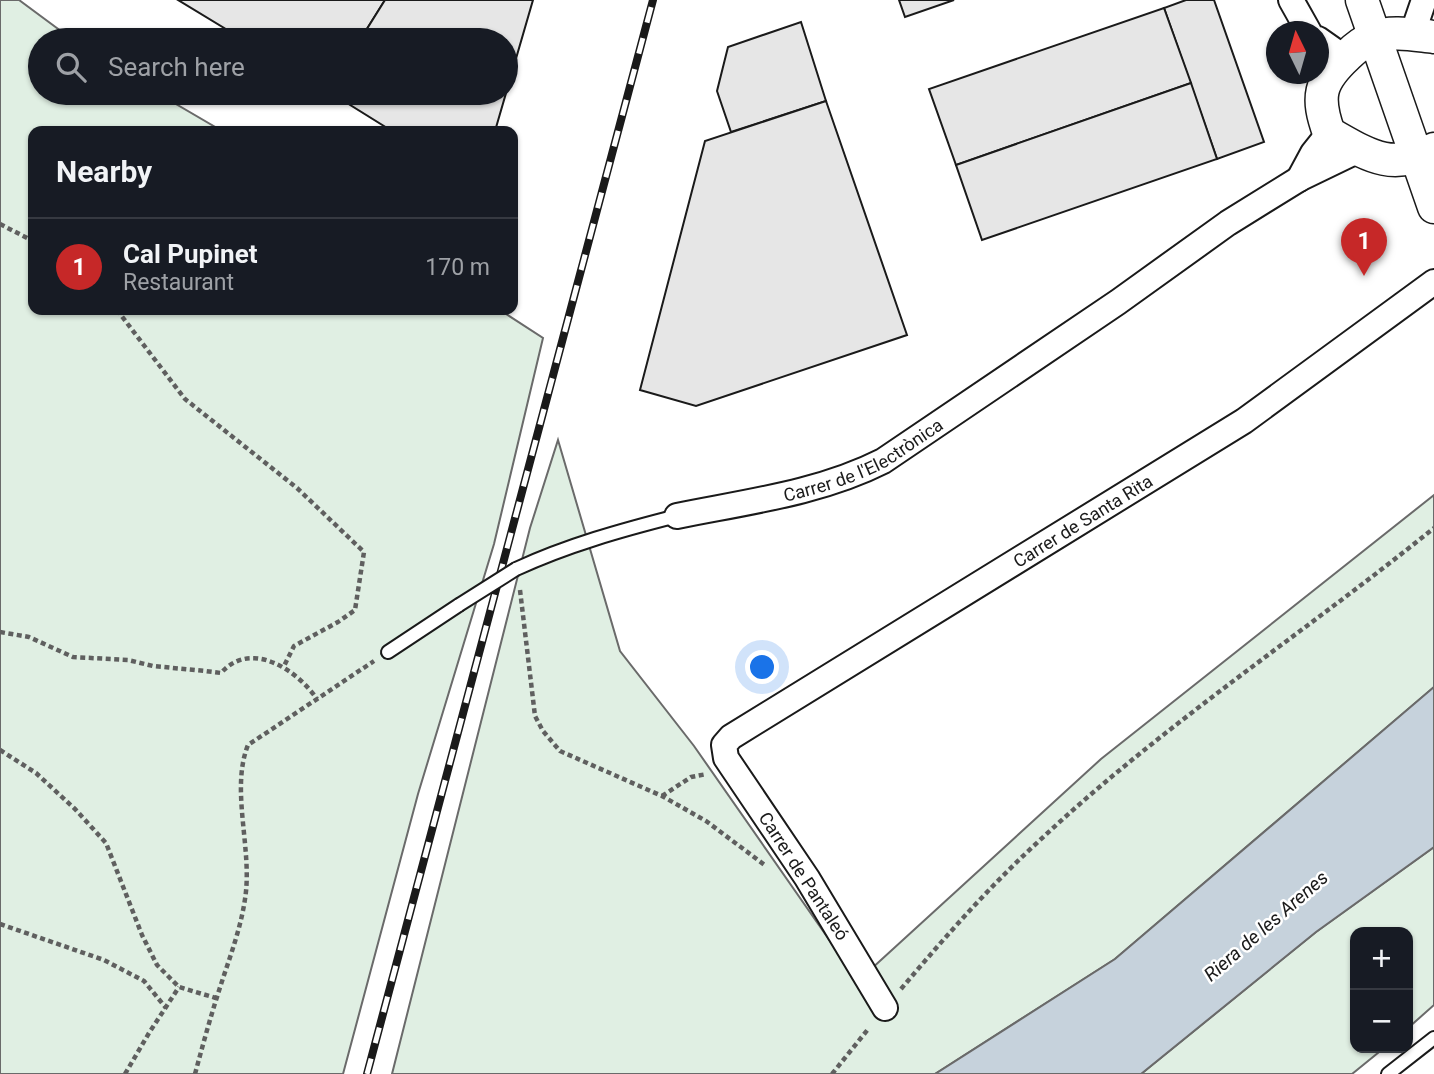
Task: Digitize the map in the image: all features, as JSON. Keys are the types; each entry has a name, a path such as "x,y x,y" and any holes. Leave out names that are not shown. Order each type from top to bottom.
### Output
{"street":[{"path":"1290,0 1295,21"},
{"path":"1290,0 1302,21"},
{"path":"1362,0 1375,37 1426,153 1434,206"},
{"path":"1424,0 1423,36 1398,34 1375,37 1359,45 1316,87 1329,134 1376,159 1397,162 1426,153"},
{"path":"1329,47 1345,58"},
{"name":"Carrer de l'Electrònica","path":"1299,180 1313,153 1329,134"},
{"name":"Carrer de l'Electrònica","path":"677,516 821,485 856,475 883,461 1118,302 1228,223 1299,180 1359,150"},
{"name":"Carrer de Santa Rita","path":"724,745 731,737 1244,421 1434,282"},
{"name":"Carrer de Pantaleó","path":"724,745 726,758 807,878 885,1008"}],"lane":[{"name":"Carrer de l'Electrònica","path":"388,652 516,569 557,550 677,516"},
{"path":"1388,1074 1434,1038"}],"path":[{"path":"0,224 28,238"},
{"path":"121,315 185,399 296,488 364,552 355,610 294,646 284,666"},
{"path":"885,1008 957,922 1040,840 1141,753 1434,528"},
{"path":"516,569 534,709 543,731 560,751 662,796 706,821 765,866 775,870"},
{"path":"0,632 29,637 74,657 128,660 153,666 212,673 221,673 229,664 241,660 265,659 284,666 309,687 317,699"},
{"path":"195,1074 216,998 236,943 245,900 248,876 241,777 243,758 248,745 388,652"},
{"path":"0,750 36,773 75,809 106,843 142,935 157,965 179,987 216,998"},
{"path":"662,796 691,777 734,770"},
{"path":"0,924 104,960 144,981 166,1008"},
{"path":"125,1074 179,987"},
{"path":"832,1074 866,1031"}],"green space":[{"path":"0,0 19,0 57,28 28,28 28,105 178,105 213,126 28,126 28,315 508,315 543,338 494,544 418,794 343,1074 0,1074"},
{"path":"558,440 620,651 694,746 858,981 1101,759 1434,495 1434,687 1115,959 935,1074 392,1074 530,528"},
{"path":"1434,847 1434,1005 1413,1024 1413,927 1350,927 1350,1053 1378,1053 1352,1074 1141,1074 1316,932"}],"water":[{"name":"Riera de les Arenes","path":"1434,687 1434,847 1316,932 1141,1074 935,1074 1115,959"}],"building":[{"path":"178,0 385,0 368,28 224,28"},
{"path":"385,0 533,0 518,52 518,28 368,28"},
{"path":"899,0 954,0 905,17"},
{"path":"1186,0 1214,0 1264,142 1217,159 1164,8"},
{"path":"1164,8 1191,83 956,165 929,89"},
{"path":"801,22 826,101 731,132 717,91 728,47"},
{"path":"1191,83 1217,159 982,240 956,165"},
{"path":"826,101 907,335 696,406 640,390 705,141"},
{"path":"350,105 503,105 496,126 384,126"}],"railway":[{"path":"367,1074 653,0"}],"place":[{"name":"Cal Pupinet","path":"1364,276"}]}
